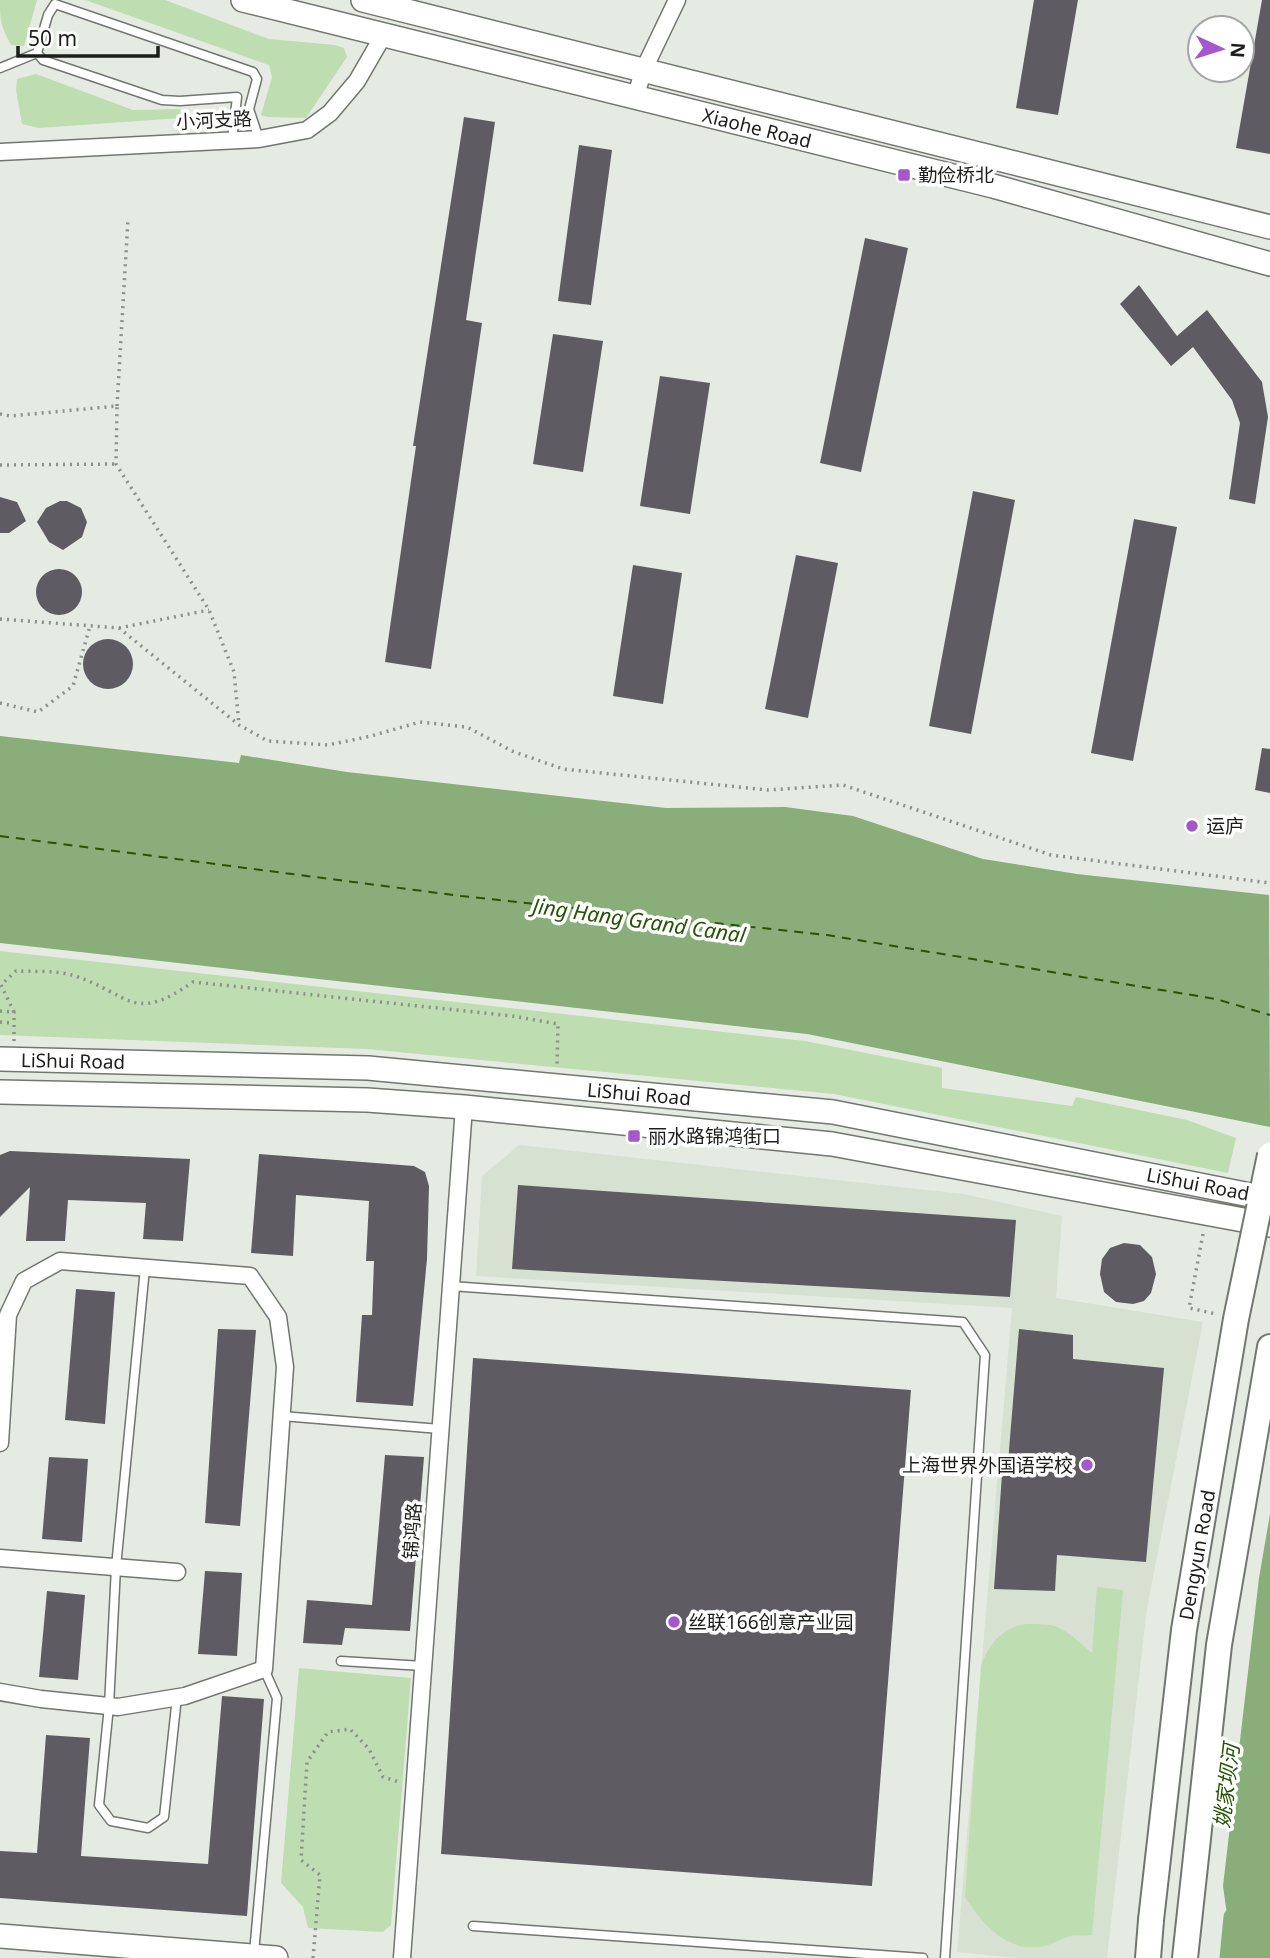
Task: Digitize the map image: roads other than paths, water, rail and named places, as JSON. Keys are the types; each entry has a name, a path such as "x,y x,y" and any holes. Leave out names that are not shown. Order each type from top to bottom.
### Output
{"main road":[{"name":"Xiaohe Road","path":"243,0 993,186 1270,264"},
{"name":"Xiaohe Road","path":"363,0 1270,227"},
{"name":"LiShui Road","path":"7,1051 368,1068 833,1112 1270,1199"},
{"name":"LiShui Road","path":"0,1092 367,1100 464,1107 832,1144 1270,1224"},
{"name":"Dengyun Road","path":"1148,1958 1184,1630 1236,1319 1270,1155"},
{"name":"Dengyun Road","path":"1185,1958 1219,1645 1270,1347"},
{"path":"0,1936 265,1957"}],"street":[{"path":"635,98 644,69 677,0"},
{"name":"小河支路","path":"0,152 232,141 307,130 330,113 357,81 383,36"},
{"name":"锦鸿路","path":"402,1958 464,1107"},
{"path":"0,1443 8,1315 24,1281 60,1261 250,1276 278,1317 285,1367 264,1669 177,1698 118,1707 0,1692"},
{"path":"0,1558 177,1572"}],"lane":[{"path":"37,53 48,15 55,4 253,72 257,79 249,109 259,139"},
{"path":"37,53 43,60 162,100 237,97 253,92"},
{"path":"0,68 37,53"},
{"path":"232,141 237,97"},
{"path":"145,1268 116,1567 109,1706 99,1805 111,1821 148,1828 164,1817 177,1698"},
{"path":"451,1286 962,1322 985,1355 945,1958"},
{"path":"282,1416 440,1429"},
{"path":"341,1661 423,1666"},
{"path":"264,1669 277,1698 265,1957"},
{"path":"473,1926 923,1958"}],"water":[{"name":"Jing Hang Grand Canal","path":"0,736 239,763 241,755 347,772 666,808 785,807 853,816 983,859 1077,874 1269,895 1270,1127 807,1034 0,943"},
{"path":"1270,1514 1270,1958 1233,1958 1223,1886 1259,1578"}],"waterway":[{"name":"姚家坝河","path":"1229,1958 1233,1917"}],"place":[{"name":"勤俭桥北","path":"904,175"},
{"name":"运庐","path":"1192,826"},
{"name":"丽水路锦鸿街口","path":"634,1136"},
{"name":"上海世界外国语学校","path":"1087,1465"},
{"name":"丝联166创意产业园","path":"674,1622"}]}
